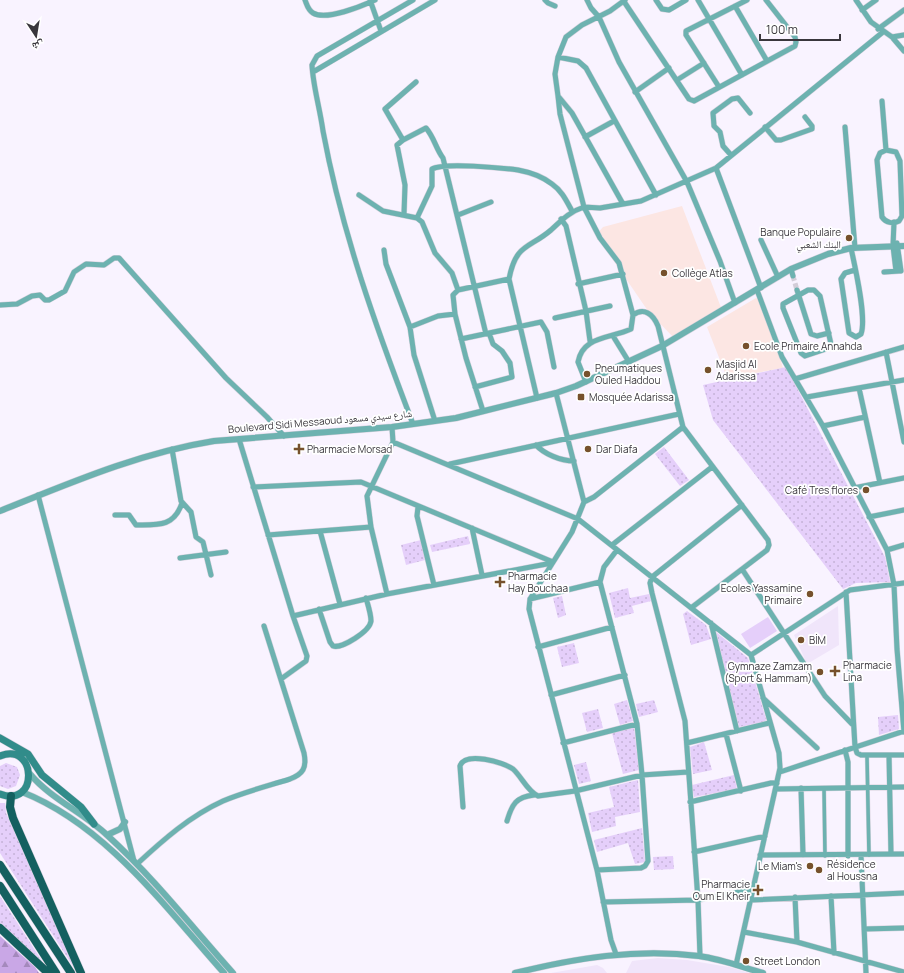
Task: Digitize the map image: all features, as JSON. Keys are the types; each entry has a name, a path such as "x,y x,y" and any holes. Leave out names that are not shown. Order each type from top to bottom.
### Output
{"highway":[{"path":"11,796 10,807 13,818 81,973"},
{"path":"0,865 71,973"},
{"path":"0,886 56,973"},
{"path":"0,928 48,973"}],"main road":[{"path":"0,738 28,754 44,777 81,807 94,824"},
{"path":"0,794 11,796 22,792 28,784 30,774 28,766 19,757 11,754 1,754"}],"street":[{"path":"305,0 309,9 313,13 328,16 372,1 381,31"},
{"path":"413,0 317,56 313,62 313,72 331,174 352,255 376,326 413,424"},
{"path":"313,72 435,0"},
{"path":"545,0 548,4 555,6"},
{"path":"587,0 590,8 598,17 635,92 687,182 712,239 735,302"},
{"path":"586,382 578,362 582,351 590,341 613,336 631,329 633,315 620,263 600,238 584,207 560,114 555,74 558,57 566,37 582,25 598,17 624,0 689,99 694,101 793,48 796,42 795,37 766,0"},
{"path":"656,0 662,9 666,10 686,0"},
{"path":"698,0 742,75"},
{"path":"719,87 686,33 688,30 747,0"},
{"path":"856,0 862,10 881,30 892,37 904,51"},
{"path":"862,10 876,0"},
{"path":"735,6 767,61"},
{"path":"537,398 510,279 514,261 522,249 550,230 572,211 584,207 600,208 623,204 656,195 716,168 904,10"},
{"path":"892,37 904,35"},
{"path":"558,57 582,64 656,195"},
{"path":"677,80 704,63"},
{"path":"635,92 669,68"},
{"path":"403,140 385,109 416,82"},
{"path":"558,96 569,108 623,204"},
{"path":"731,155 723,146 720,132 714,126 713,112 732,99 738,98 750,113"},
{"path":"882,100 886,150"},
{"path":"765,127 776,140 782,140 812,129 812,126 806,117"},
{"path":"585,137 614,121"},
{"path":"845,127 853,248 863,328 861,334 856,337 849,333 841,279 845,273 855,270"},
{"path":"404,214 405,185 397,148 398,143 426,128 430,133 439,154 443,158 474,286 488,333 493,344 510,362 512,377 475,387"},
{"path":"886,150 896,152 900,161 902,216 899,221 894,222 886,221 882,217 877,160 880,153 886,150"},
{"path":"417,218 432,186 432,169 444,165 518,170 537,176 551,183 562,193 572,211"},
{"path":"716,168 782,357 823,426 887,550 894,585 897,650 904,731 780,772"},
{"path":"359,195 383,211 404,214 417,218 425,226 437,256 452,273 458,290"},
{"path":"458,215 491,202"},
{"path":"561,219 566,226 578,284 586,311 590,341"},
{"path":"884,272 900,271 899,246 894,237 894,222"},
{"path":"761,240 778,277"},
{"name":"Boulevard Sidi Messaoud شارع سيدي مسعود","path":"0,511 99,471 172,449 214,441 392,427 413,424 483,411 556,394 586,382 662,346 759,289 791,268 828,254 853,248 899,246"},
{"path":"384,250 386,264 410,327 414,355 435,420"},
{"path":"0,305 17,304 32,296 40,295 45,300 49,300 65,291 74,272 86,264 104,265 114,258 120,258 226,378 267,417 284,436"},
{"path":"791,268 793,276"},
{"path":"578,284 623,274"},
{"path":"483,411 461,339 452,299 454,293 458,290 510,279"},
{"path":"812,290 817,291 820,296 829,333 831,344 829,348 808,356 801,353 783,308 784,302 798,292 812,290"},
{"path":"798,292 811,334 817,336 829,333"},
{"path":"555,318 610,306"},
{"path":"633,315 642,311 652,317 658,326 683,428 768,540 769,546 767,550 691,608"},
{"path":"410,327 438,316 455,314"},
{"path":"461,339 541,322 543,323 554,367"},
{"path":"613,336 630,362"},
{"path":"795,379 904,347"},
{"path":"886,352 904,442"},
{"path":"807,397 904,380"},
{"path":"859,388 880,483"},
{"path":"556,394 584,502 572,532 530,599 530,617 597,870 611,940 616,954"},
{"path":"450,464 679,414"},
{"path":"823,426 865,417"},
{"path":"387,594 371,527 367,496 393,442 392,427"},
{"path":"584,502 594,497 683,428"},
{"path":"239,439 292,616 307,659 281,679"},
{"path":"393,442 450,464 578,519 751,655 780,759 780,772 736,965"},
{"path":"536,445 546,453 566,461 574,461"},
{"path":"115,515 129,515 136,525 166,523 172,521 179,513 182,503 172,449"},
{"path":"612,545 712,467"},
{"path":"854,488 904,478"},
{"path":"253,487 350,481 361,482 553,562"},
{"path":"38,495 136,862"},
{"path":"182,503 190,512 196,535 203,542 211,575"},
{"path":"700,956 698,900 685,721 651,588 652,577 742,506"},
{"path":"418,507 417,516 434,585"},
{"path":"869,517 904,510"},
{"path":"268,534 371,527"},
{"path":"472,528 482,575"},
{"path":"320,531 340,604"},
{"path":"887,550 904,545"},
{"path":"597,870 641,868 647,864 648,852 637,724 600,582 604,567 617,550"},
{"path":"180,558 226,552"},
{"path":"292,616 366,598 553,562"},
{"path":"742,569 825,696 852,724"},
{"path":"530,599 600,582"},
{"path":"751,655 846,592 855,588 904,584"},
{"path":"846,592 852,724 857,753 867,756 904,755"},
{"path":"319,609 330,642 333,646 340,646 359,635 369,626 371,618 366,598"},
{"path":"710,623 737,731"},
{"path":"136,862 174,831 208,809 224,801 300,775 305,768 304,753 264,626"},
{"path":"538,647 612,627"},
{"path":"551,695 625,676"},
{"path":"762,697 817,748"},
{"path":"687,743 769,723"},
{"path":"563,743 637,724"},
{"path":"726,734 741,790"},
{"path":"845,750 848,762 848,856"},
{"path":"889,755 891,854"},
{"path":"867,756 869,855"},
{"path":"463,807 460,766 462,761 471,758 495,762 511,768 534,795"},
{"path":"507,821 515,802 521,798 534,795 541,796 575,791 642,776 688,772"},
{"path":"30,774 44,788 94,824 136,862 233,973"},
{"path":"690,802 771,783 777,783"},
{"path":"776,790 801,788 904,787"},
{"path":"801,788 803,855"},
{"path":"824,788 825,856"},
{"path":"22,792 60,810 101,840 137,876 224,973"},
{"path":"107,835 120,830 125,822"},
{"path":"694,852 765,836"},
{"path":"760,855 848,856 904,854"},
{"path":"861,855 866,973"},
{"path":"603,902 698,900 744,890 752,891"},
{"path":"750,900 904,893"},
{"path":"831,896 834,953"},
{"path":"796,898 797,942"},
{"path":"864,929 904,928"},
{"path":"744,932 797,942 904,972"},
{"path":"515,973 616,954 673,954 700,956 764,973"}],"shaded area":[{"name":"Collège Atlas","path":"682,206 722,310 674,338 648,311 596,235 603,227"},
{"name":"Ecole Primaire Annahda","path":"756,298 760,300 764,306 783,368 727,378 707,327"},
{"path":"786,367 885,557 890,582 856,583 843,589 713,420 703,385"},
{"path":"664,447 689,480 680,486 655,454"},
{"path":"468,536 470,544 432,552 430,545"},
{"path":"421,540 425,560 406,565 401,545"},
{"path":"628,588 630,598 649,594 651,601 632,606 634,613 615,618 609,593"},
{"path":"562,596 566,615 558,618 553,598"},
{"path":"838,606 839,645 807,664 794,635"},
{"path":"687,611 706,625 711,639 691,645 683,614"},
{"path":"768,617 777,631 750,648 741,634"},
{"path":"716,632 748,658 766,719 765,722 739,727"},
{"path":"574,643 579,663 562,667 557,647"},
{"path":"627,700 633,721 620,725 614,704"},
{"path":"654,700 658,712 639,717 636,704"},
{"path":"598,709 603,728 587,732 582,713"},
{"path":"898,715 899,729 879,735 878,717"},
{"path":"634,727 639,770 623,774 612,733"},
{"path":"704,742 712,770 693,774 690,747"},
{"path":"586,762 591,781 579,784 574,765"},
{"path":"6,763 17,767 20,775 16,786 8,789 0,786 0,766"},
{"path":"734,775 737,789 694,797 692,785"},
{"path":"638,780 640,812 615,817 616,826 592,832 588,813 614,807 609,787"},
{"path":"0,803 5,803 6,813 76,971 0,853"},
{"path":"642,828 645,862 635,864 628,843 597,852 594,840"},
{"path":"673,856 674,869 654,870 653,857"},
{"path":"0,896 42,961 42,962 0,924"},
{"path":"658,958 687,960 729,967 750,973 626,973 632,961"},
{"path":"597,965 603,968 607,973 551,973"}],"green space":[{"path":"0,936 35,967 39,973 0,973"}],"tunnel":[{"path":"793,276 797,290"}],"place":[{"name":"Banque Populaire البنك الشعبي","path":"849,238"},
{"name":"Collège Atlas","path":"664,273"},
{"name":"Ecole Primaire Annahda","path":"746,346"},
{"name":"Masjid Al Adarissa","path":"708,370"},
{"name":"Pneumatiques Ouled Haddou","path":"587,374"},
{"name":"Mosquée Adarissa","path":"581,397"},
{"name":"Pharmacie Morsad","path":"299,449"},
{"name":"Dar Diafa","path":"588,449"},
{"name":"Café Tres flores","path":"866,490"},
{"name":"Pharmacie Hay Bouchaa","path":"500,582"},
{"name":"Ecoles Yassamine Primaire","path":"810,594"},
{"name":"BİM","path":"801,640"},
{"name":"Pharmacie Lina","path":"835,671"},
{"name":"Gymnaze Zamzam (Sport & Hammam)","path":"820,672"},
{"name":"Le Miam's","path":"810,866"},
{"name":"Résidence al Houssna","path":"819,870"},
{"name":"Pharmacie Oum El Kheir","path":"758,890"},
{"name":"Street London","path":"746,961"}]}
